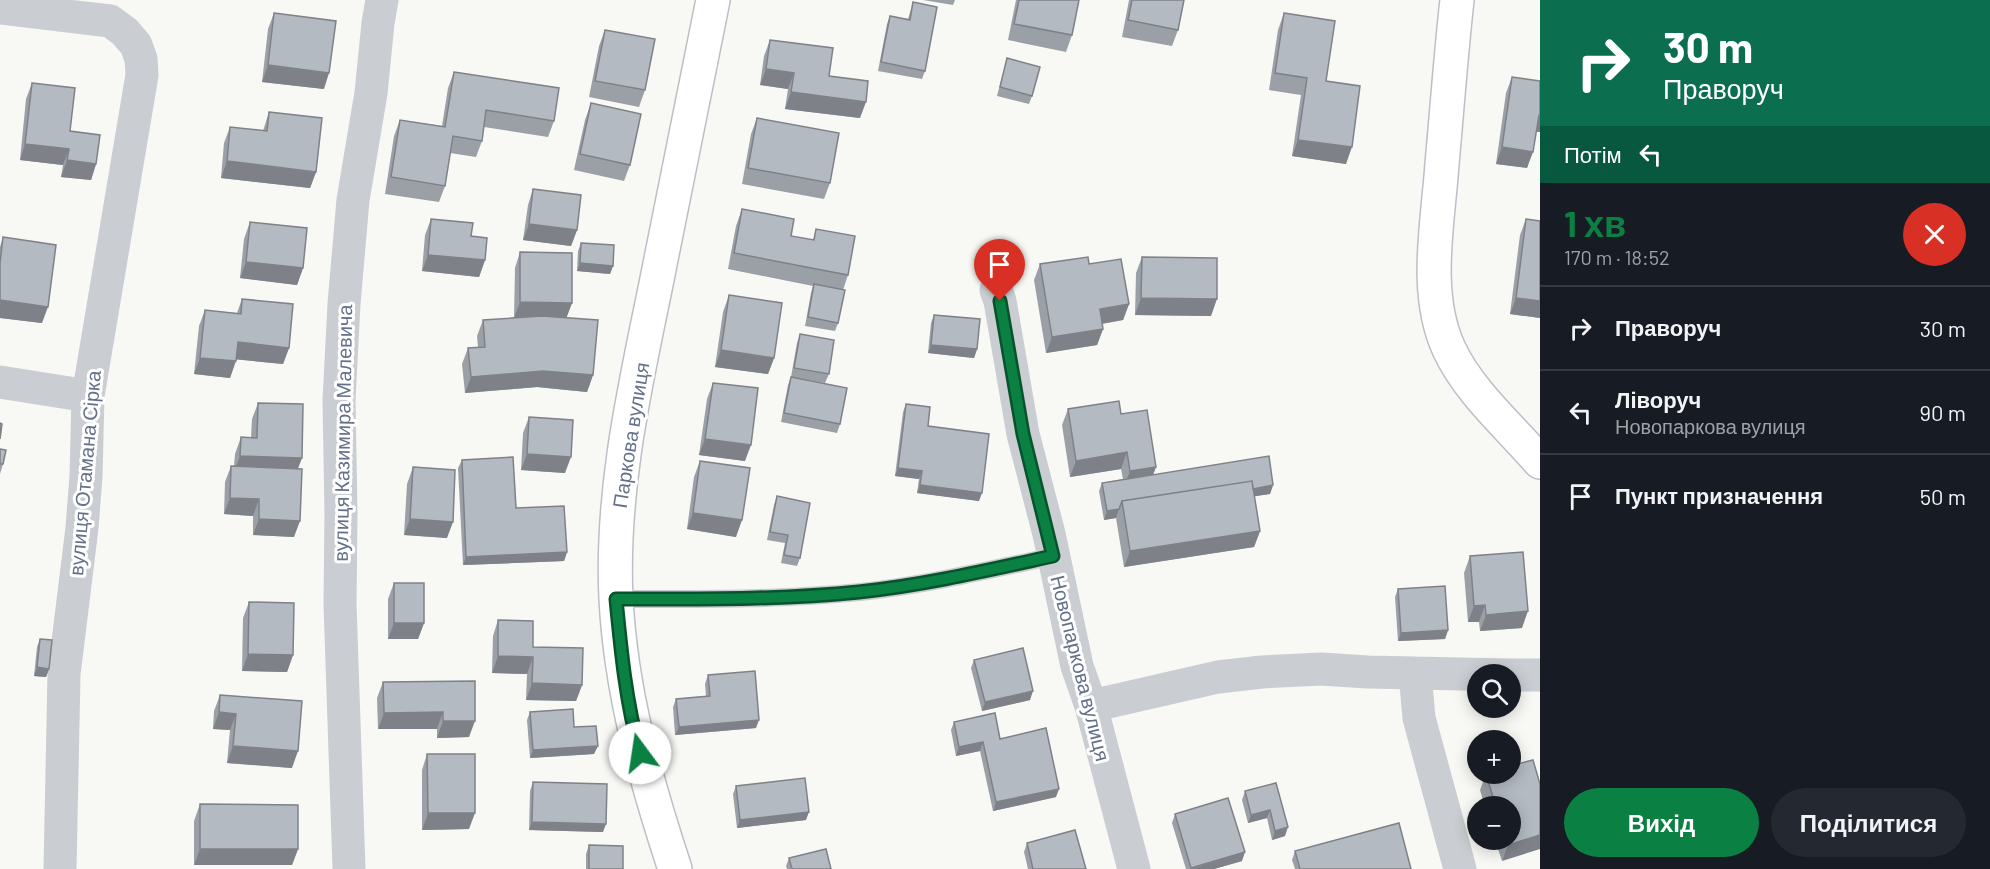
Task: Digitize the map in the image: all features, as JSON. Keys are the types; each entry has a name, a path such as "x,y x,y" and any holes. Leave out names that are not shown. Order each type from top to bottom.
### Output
{"street":[{"name":"вулиця Казимира Малевича","path":"349,869 340,604 339,400 353,200 371,93 382,0"},
{"name":"Паркова вулиця","path":"675,869 634,733 623,666 616,599 616,543 619,486 632,404 713,0"},
{"path":"1457,0 1437,229 1435,274 1438,312 1448,347 1467,380 1540,462"},
{"name":"вулиця Отамана Сірка","path":"0,8 110,21 125,32 136,45 141,59 142,75 88,396 82,528 64,674 60,869"},
{"name":"Новопаркова вулиця","path":"996,290 1000,301 1023,434 1077,666 1091,706 1134,869"},
{"path":"0,382 88,396"},
{"path":"1091,706 1218,677 1262,672 1321,669 1467,674"},
{"path":"1415,673 1419,718 1460,869"},
{"path":"1521,675 1540,675"}],"lane":[{"path":"616,599 713,599 859,592 956,577 1053,556"}],"building":[{"path":"1019,0 1079,0 1072,35 1014,24"},
{"path":"1132,0 1184,0 1178,30 1128,20"},
{"path":"913,2 937,7 925,71 881,62 890,16 910,20"},
{"path":"274,13 336,21 329,73 268,65"},
{"path":"1284,13 1335,21 1326,81 1360,86 1352,147 1298,140 1307,78 1275,73"},
{"path":"605,30 655,39 645,90 595,81"},
{"path":"770,40 833,48 829,76 868,81 866,102 791,92 794,73 766,69"},
{"path":"1007,58 1040,67 1032,96 1000,87"},
{"path":"454,72 559,88 554,121 486,110 482,141 453,136 445,186 391,177 400,120 445,127"},
{"path":"1512,77 1540,81 1540,115 1533,152 1502,147"},
{"path":"32,83 75,88 70,131 100,135 96,164 67,160 69,149 25,144"},
{"path":"591,103 641,114 630,165 580,154"},
{"path":"269,112 322,118 316,172 227,161 230,127 267,131"},
{"path":"757,118 839,133 830,183 748,168"},
{"path":"533,189 581,195 577,230 529,224"},
{"path":"742,209 794,219 791,236 814,240 816,229 855,236 848,275 734,253"},
{"path":"431,219 473,223 471,236 487,238 485,260 428,255"},
{"path":"1526,219 1540,221 1540,301 1516,298"},
{"path":"250,222 307,228 303,268 246,262"},
{"path":"3,237 56,245 48,307 0,300"},
{"path":"581,243 614,245 613,266 580,263"},
{"path":"520,252 572,253 572,303 520,302"},
{"path":"1088,257 1089,264 1121,259 1129,304 1100,309 1103,329 1052,337 1040,264"},
{"path":"1142,257 1217,258 1217,299 1141,298"},
{"path":"814,284 845,290 838,323 808,317"},
{"path":"729,295 782,303 774,358 721,350"},
{"path":"242,299 293,304 289,348 238,342 236,361 200,358 205,310 241,314"},
{"path":"934,315 980,319 977,349 931,345"},
{"path":"542,316 598,320 593,375 543,371 471,377 468,348 485,347 483,320"},
{"path":"800,334 834,340 829,374 794,368"},
{"path":"791,377 847,388 840,424 784,413"},
{"path":"713,383 758,388 751,445 705,439"},
{"path":"1119,401 1121,414 1147,410 1156,467 1130,471 1127,452 1076,461 1068,409"},
{"path":"258,403 303,404 302,458 240,456 241,437 257,438"},
{"path":"906,404 930,407 928,426 989,434 982,493 920,485 922,471 898,468"},
{"path":"529,417 573,420 571,457 527,454"},
{"path":"0,449 6,450 3,464 0,464"},
{"path":"1269,456 1273,485 1253,489 1252,481 1122,501 1119,509 1107,511 1102,483"},
{"path":"513,457 516,508 564,506 567,552 466,557 462,460"},
{"path":"700,461 750,468 742,520 693,513"},
{"path":"231,466 302,469 300,521 259,519 259,499 230,498"},
{"path":"413,467 455,470 453,522 410,519"},
{"path":"1252,481 1260,531 1130,551 1122,501"},
{"path":"777,496 810,503 800,558 784,555 788,535 770,532"},
{"path":"1523,552 1528,611 1486,615 1485,605 1474,606 1470,556"},
{"path":"394,583 424,583 424,623 394,623"},
{"path":"1445,586 1448,630 1401,633 1398,589"},
{"path":"249,602 294,603 293,655 248,654"},
{"path":"498,620 533,621 533,647 583,648 582,685 532,683 533,657 498,656"},
{"path":"40,639 52,640 49,669 37,667"},
{"path":"1023,648 1033,691 985,702 974,660"},
{"path":"755,671 759,720 679,727 676,699 710,696 708,675"},
{"path":"475,681 475,721 443,721 443,712 384,713 383,682"},
{"path":"220,695 302,701 298,751 233,746 236,714 219,712"},
{"path":"573,709 574,727 596,726 598,746 533,750 530,712"},
{"path":"995,713 1000,739 1046,728 1059,789 996,802 983,742 959,747 954,722"},
{"path":"427,754 475,754 475,813 428,813"},
{"path":"1533,760 1540,784 1540,835 1521,841 1521,796 1493,796 1489,784 1521,784 1521,763"},
{"path":"805,778 809,812 740,820 736,786"},
{"path":"533,782 607,784 606,824 532,822"},
{"path":"1276,783 1288,827 1275,831 1270,810 1251,815 1245,791"},
{"path":"1228,798 1245,852 1191,868 1175,814"},
{"path":"200,804 298,805 298,849 200,849"},
{"path":"1399,823 1411,869 1300,869 1295,851"},
{"path":"1075,830 1086,869 1033,869 1027,843"},
{"path":"589,845 623,846 623,869 589,869"},
{"path":"826,849 831,869 792,869 789,858"}],"route":[{"path":"640,753 634,733 623,666 616,599 713,599 859,592 908,586 1053,556 1023,434 1000,301"}]}
